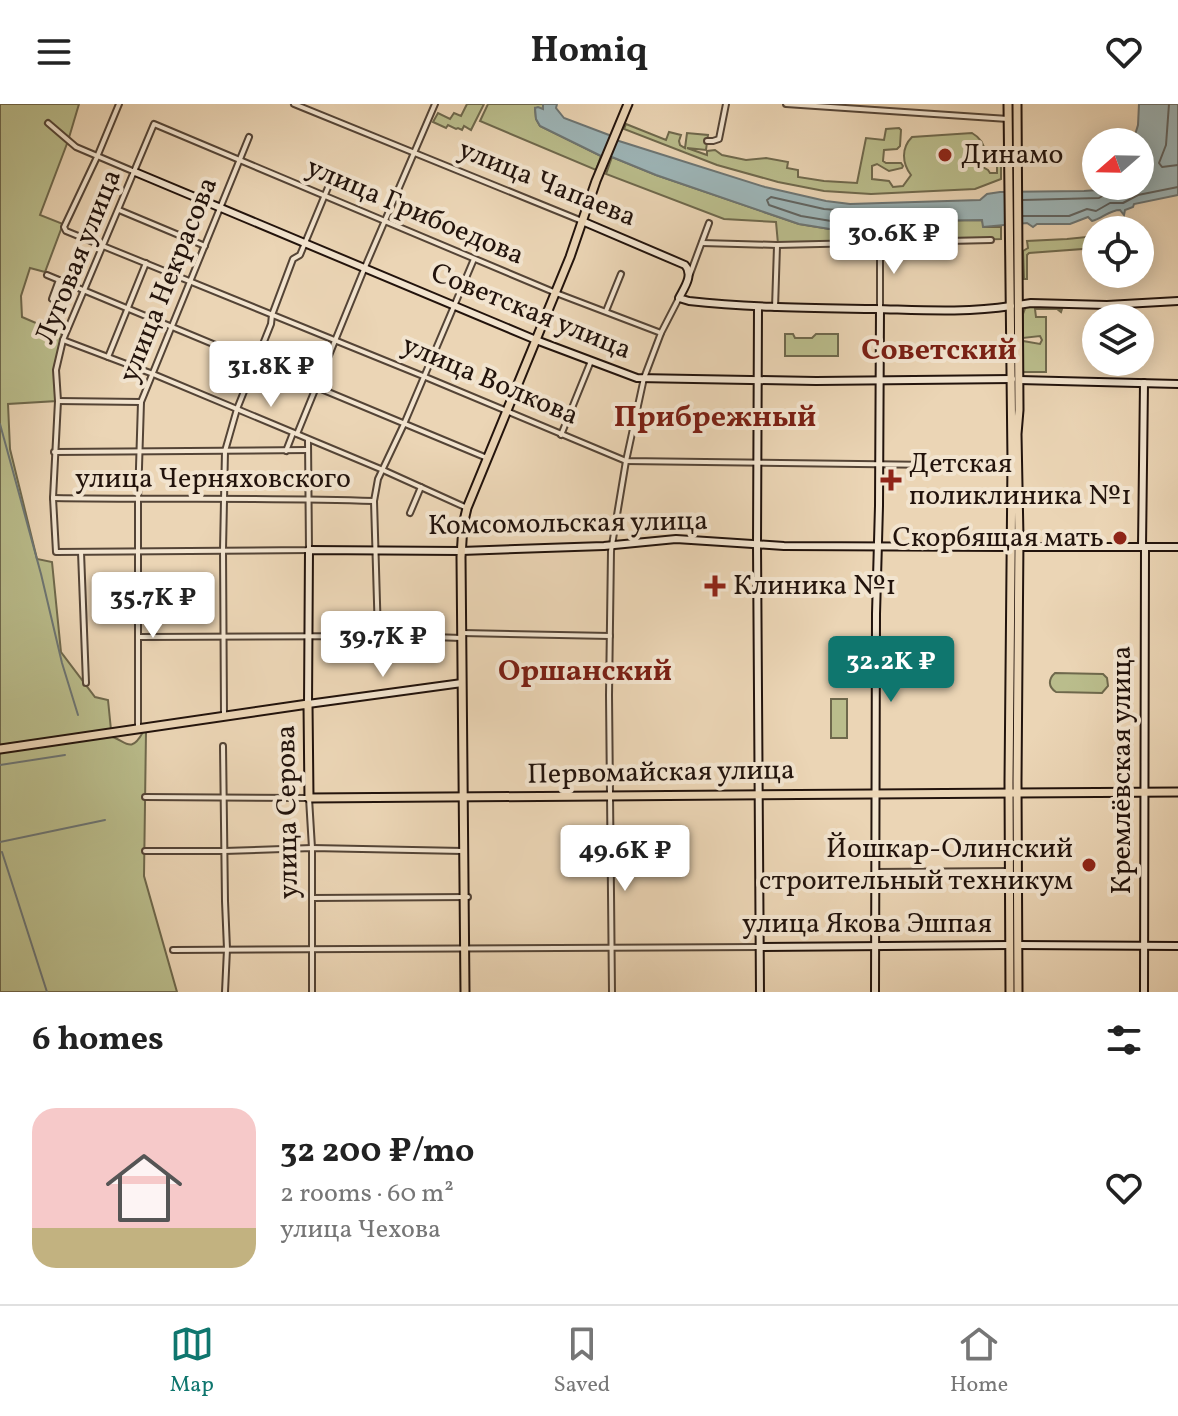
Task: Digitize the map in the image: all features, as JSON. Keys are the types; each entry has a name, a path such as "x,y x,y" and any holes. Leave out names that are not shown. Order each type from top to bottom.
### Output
{"main road":[{"path":"1008,104 1016,380 1014,945 1010,992"},
{"path":"1013,248 1017,104"},
{"path":"465,992 463,525 467,508 556,293 626,108"},
{"path":"0,749 308,704"},
{"name":"улица Серова","path":"308,704 309,798"},
{"path":"1013,792 1010,871 1018,992"},
{"name":"Первомайская улица","path":"309,798 1178,792"}],"street":[{"path":"97,157 119,104"},
{"name":"улица Чапаева","path":"294,104 681,263 689,268 690,274"},
{"path":"286,451 317,387 435,104"},
{"path":"707,141 719,139 726,104"},
{"path":"786,104 1008,119"},
{"name":"Советская улица","path":"48,123 73,145 97,157 629,376 1178,384"},
{"name":"улица Грибоедова","path":"154,124 556,293 661,333"},
{"name":"Луговая улица","path":"56,552 53,498 58,401 56,370 63,340 154,124"},
{"name":"улица Некрасова","path":"138,729 141,402 249,137"},
{"name":"улица Волкова","path":"97,157 64,227 66,231 626,461 1015,466"},
{"path":"224,716 225,451 237,409 293,259 300,255 334,173"},
{"path":"119,210 205,246"},
{"path":"612,992 609,795 612,545 644,378 709,223"},
{"path":"702,243 777,245 991,240"},
{"path":"875,992 880,243"},
{"path":"775,308 777,245"},
{"path":"378,636 374,501 378,479 474,258"},
{"path":"108,357 147,263"},
{"path":"606,311 621,274"},
{"path":"47,275 487,458"},
{"path":"52,299 59,280"},
{"path":"679,298 775,308 965,310 1031,303 1107,305 1178,301"},
{"path":"758,307 760,992"},
{"path":"63,340 153,374 467,508"},
{"path":"561,435 591,361"},
{"name":"Кремлёвская улица","path":"1144,383 1144,992"},
{"path":"58,401 141,402"},
{"name":"улица Серова","path":"308,440 308,704"},
{"path":"54,452 308,450"},
{"path":"410,513 421,487"},
{"name":"улица Черняховского","path":"53,498 374,501"},
{"name":"Комсомольская улица","path":"56,552 461,551 612,545 676,539 757,545 1178,547"},
{"path":"81,552 86,683"},
{"path":"139,637 610,636"},
{"path":"308,704 462,683"},
{"path":"223,746 225,992"},
{"name":"Первомайская улица","path":"145,797 309,798"},
{"name":"улица Серова","path":"309,798 312,992"},
{"path":"145,851 312,848 464,851"},
{"path":"875,872 1010,871"},
{"path":"312,898 466,897"},
{"name":"улица Якова Эшпая","path":"173,950 1178,946"}],"green space":[{"path":"0,104 79,104 40,215 63,224 45,272 30,268 21,296 22,317 64,335 55,370 57,401 8,404 10,449 37,559 52,562 61,652 95,697 108,700 111,730 0,745"},
{"path":"467,104 484,104 471,130 464,126 462,130 448,125 446,128 433,122 438,113 450,119 454,113 461,116"},
{"path":"488,104 543,104 543,109 535,108 540,126 601,156 596,170 480,121"},
{"path":"626,124 666,140 669,132 681,135 680,145 685,148 687,133 708,135 706,150 687,148 707,155 707,151 715,150 722,155 746,160 766,158 788,162 787,168 798,170 798,177 857,183 866,138 884,140 886,129 899,128 900,146 884,150 883,161 901,163 902,168 889,171 877,164 872,166 872,179 889,181 893,187 903,186 911,175 904,156 912,137 972,133 984,148 981,166 990,173 997,173 997,153 1001,153 1001,179 975,189 871,194 824,191 717,165 624,129"},
{"path":"612,157 799,224 842,231 915,221 982,220 984,227 1001,227 1001,239 881,242 880,239 871,240 871,243 778,244 776,222 724,219 606,174"},
{"path":"1082,237 1082,249 1029,253 1027,279 1024,279 1023,251 1028,248 1027,241"},
{"path":"1026,306 1062,309 1061,312 1057,309 1035,309 1036,317 1046,317 1046,372 1023,372 1023,341 1040,344 1042,340 1040,336 1023,338"},
{"path":"785,334 793,334 795,338 812,338 816,334 838,334 838,356 785,356"},
{"path":"1055,673 1103,674 1108,686 1102,693 1056,692 1050,683"},
{"path":"831,699 847,699 847,738 831,738"},
{"path":"146,732 144,876 177,992 0,992 0,751 109,736 131,745"}],"water":[{"path":"543,104 557,104 556,108 564,118 619,141 765,187 826,201 850,204 980,200 987,194 1000,192 1082,191 1082,200 1154,200 1134,204 1125,210 1124,215 1116,210 1103,216 1082,216 1082,219 1070,224 1037,224 1033,227 1027,223 983,227 982,220 915,221 915,226 907,228 842,231 799,224 612,157 601,156 540,126 535,108 543,109"},
{"path":"1139,104 1178,104 1178,195 1154,200 1154,128 1137,128"}],"waterway":[{"path":"0,424 78,715"},
{"path":"0,765 65,755"},
{"path":"0,842 105,820"},
{"path":"2,852 47,992"}],"place":[{"name":"Динамо","path":"945,155"},
{"name":"Детская поликлиника №1","path":"891,480"},
{"name":"Скорбящая мать","path":"1120,538"},
{"name":"Клиника №1","path":"715,586"},
{"name":"Йошкар-Олинский строительный техникум","path":"1089,865"}],"district":[{"name":"Советский","path":"939,351"},
{"name":"Прибрежный","path":"715,418"},
{"name":"Оршанский","path":"585,672"}]}
